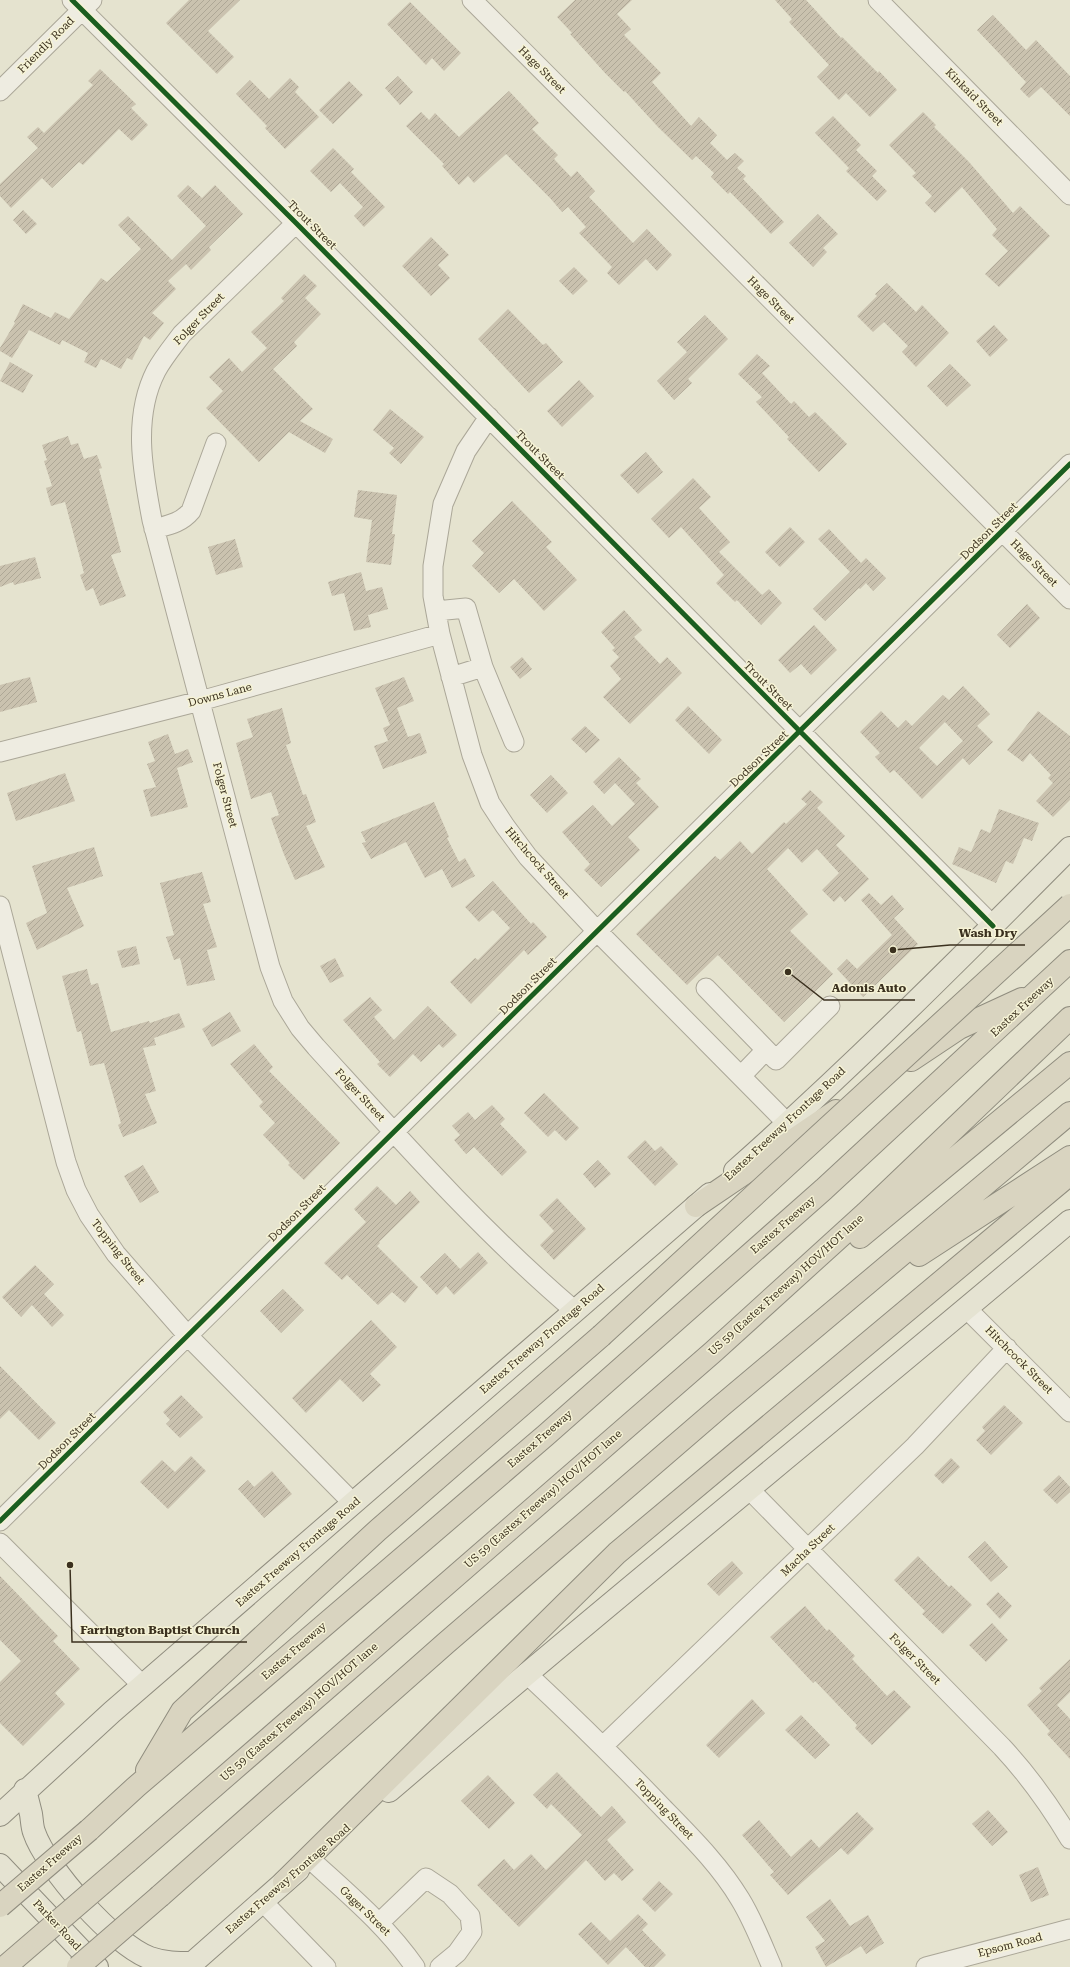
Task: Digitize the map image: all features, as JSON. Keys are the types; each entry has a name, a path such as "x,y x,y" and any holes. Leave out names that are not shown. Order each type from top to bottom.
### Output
{"highway":[{"path":"137,1786 182,1711 378,1530 601,1336 1070,905"},
{"name":"Eastex Freeway","path":"0,1906 89,1830 137,1786 558,1424 824,1189 1070,962"},
{"path":"696,1206 958,1028 1041,990"},
{"name":"US 59 (Eastex Freeway) HOV/HOT lane","path":"5,1967 713,1352 866,1213 1070,1018"},
{"path":"866,1213 1070,1032"},
{"path":"914,1191 1070,1046"},
{"path":"713,1352 852,1243 1070,1063"},
{"path":"78,1967 446,1643 715,1411 1070,1113"},
{"path":"839,1307 1070,1157"},
{"path":"284,1882 617,1553 1070,1174"}],"main road":[{"name":"Eastex Freeway Frontage Road","path":"0,1814 25,1790 143,1686 696,1206 788,1124 993,926 1070,848"},
{"name":"Eastex Freeway Frontage Road","path":"191,1966 310,1859 526,1673 748,1488 967,1309 1070,1221"},
{"path":"25,1790 33,1831 39,1844 60,1878 103,1925 127,1946 149,1958 168,1963 191,1966"},
{"name":"Parker Road","path":"0,1865 97,1967"},
{"path":"0,1962 5,1967"}],"street":[{"name":"Hage Street","path":"472,0 1070,599"},
{"name":"Kinkaid Street","path":"878,0 1070,195"},
{"name":"Friendly Road","path":"0,91 82,3"},
{"name":"Trout Street","path":"82,3 296,223 993,926"},
{"name":"Folger Street","path":"296,223 182,334 156,372 142,418 142,468 154,529 270,968 283,1001 300,1028 316,1047 486,1230 575,1311"},
{"name":"Hitchcock Street","path":"488,417 466,451 443,504 433,566 433,596 440,634 472,755 490,803 528,857 598,931 788,1124"},
{"path":"154,529 177,523 185,518 191,511 216,443"},
{"name":"Dodson Street","path":"0,1521 800,733 1070,464"},
{"path":"436,611 466,608 483,667 514,742"},
{"name":"Downs Lane","path":"0,752 200,701 440,634"},
{"path":"451,677 483,667"},
{"name":"Topping Street","path":"0,906 66,1162 76,1190 89,1215 112,1249 188,1336 353,1503"},
{"path":"706,988 776,1060 830,1006"},
{"path":"742,1076 766,1050"},
{"name":"Hitchcock Street","path":"967,1309 1070,1412"},
{"name":"Macha Street","path":"603,1746 915,1446 1007,1348"},
{"name":"Folger Street","path":"748,1488 1027,1774 1047,1801 1070,1839"},
{"path":"0,1543 143,1686"},
{"name":"Topping Street","path":"526,1673 603,1746 694,1840 720,1872 743,1905 772,1967"},
{"name":"Gager Street","path":"310,1859 379,1923 415,1967"},
{"path":"379,1923 426,1878 450,1894 470,1916 472,1932 456,1953 440,1967"},
{"path":"262,1901 326,1967"},
{"name":"Epsom Road","path":"926,1967 1070,1929"}],"building":[{"path":"189,0 240,0 208,31 234,57 217,74 166,23"},
{"path":"575,0 632,0 617,14 631,29 624,35 661,73 652,82 691,126 699,117 717,135 710,143 727,160 735,153 744,161 737,168 746,176 743,179 784,222 771,234 730,192 728,194 711,177 714,173 696,156 692,160 658,127 625,91 624,92 605,73 570,34 572,33 557,17"},
{"path":"775,0 806,0 841,38 842,37 878,73 879,71 897,90 870,117 846,93 839,100 817,77 829,65 789,22 792,19"},
{"path":"410,2 461,53 444,71 432,58 426,65 387,24"},
{"path":"993,15 1026,50 1036,40 1070,76 1070,116 1041,87 1029,98 1020,89 1026,82 977,30"},
{"path":"100,69 136,104 131,108 148,125 132,141 119,129 83,165 79,162 52,188 42,178 11,208 0,196 0,184 38,148 27,137 38,127 44,133 93,85 88,81"},
{"path":"398,76 413,92 400,105 385,88"},
{"path":"290,78 299,87 295,92 319,117 285,149 265,128 267,126 236,94 250,80 269,99"},
{"path":"349,81 363,95 333,124 319,110"},
{"path":"509,91 539,123 532,129 558,155 554,159 571,177 577,171 595,191 589,197 633,243 647,229 672,255 657,271 646,259 619,285 607,273 612,267 579,233 586,227 568,207 562,212 506,154 474,183 468,176 459,185 442,166 444,164 406,126 421,112 429,120 435,113 459,137"},
{"path":"923,112 936,125 934,127 969,162 1013,213 1020,206 1050,236 999,287 985,274 1008,251 992,235 997,229 962,187 935,213 925,203 932,196 912,176 916,173 889,145"},
{"path":"833,116 861,145 856,150 877,171 872,176 887,191 877,201 846,171 849,168 815,133"},
{"path":"333,148 354,169 351,172 385,207 364,227 354,216 363,207 340,183 331,192 310,171"},
{"path":"188,185 202,198 215,185 243,214 209,247 211,250 191,270 186,264 168,281 176,289 152,313 164,323 150,340 144,336 132,360 127,358 121,369 101,359 96,368 84,362 88,353 62,340 60,345 29,330 12,358 0,351 0,348 15,323 14,322 23,304 51,318 55,312 69,319 101,278 107,282 141,249 118,225 128,216 172,260 206,226 177,196"},
{"path":"23,210 37,224 26,234 13,220"},
{"path":"818,214 838,234 823,248 827,252 813,267 789,243"},
{"path":"431,237 449,255 438,265 450,278 431,296 402,266"},
{"path":"574,267 588,281 573,295 559,281"},
{"path":"304,274 317,286 305,298 321,314 294,342 297,346 273,369 313,409 300,421 333,439 325,453 289,432 259,462 206,408 223,391 209,377 229,358 242,372 267,348 251,332 284,301 281,298"},
{"path":"887,283 916,312 922,305 949,333 916,367 902,352 908,346 884,322 873,332 857,316 877,296 875,294"},
{"path":"508,309 543,345 546,343 563,362 529,393 478,339"},
{"path":"705,315 728,339 688,379 692,383 674,400 657,381 687,352 677,342"},
{"path":"994,325 1008,340 990,357 976,341"},
{"path":"757,354 770,366 762,373 791,404 794,401 809,417 815,412 847,444 819,472 787,439 789,437 756,402 762,397 738,374"},
{"path":"10,362 33,375 23,393 0,381"},
{"path":"950,364 971,385 947,407 927,386"},
{"path":"579,380 594,396 562,427 547,411"},
{"path":"390,409 424,437 401,464 389,453 394,448 373,430"},
{"path":"68,436 71,445 78,443 84,459 97,455 102,468 99,469 121,552 111,555 126,596 100,606 93,588 86,591 80,575 84,573 65,502 51,506 46,488 52,486 44,461 47,460 42,445"},
{"path":"646,452 663,472 638,494 620,475"},
{"path":"693,478 711,497 699,508 730,542 719,552 762,595 769,589 782,603 761,625 737,600 735,602 716,583 724,575 681,527 669,538 651,519"},
{"path":"358,490 397,495 392,534 395,534 391,565 366,562 372,520 354,517"},
{"path":"512,501 552,542 546,547 577,580 544,611 514,579 499,593 472,566 484,553 472,541"},
{"path":"790,527 805,542 780,567 765,552"},
{"path":"829,529 861,563 866,558 886,578 873,591 866,583 825,621 813,609 850,572 818,539"},
{"path":"235,539 243,567 216,575 208,547"},
{"path":"35,557 41,578 14,585 13,582 0,587 0,566"},
{"path":"361,572 366,591 382,587 388,609 368,615 371,627 354,631 344,593 332,596 328,582"},
{"path":"1027,604 1040,618 1010,648 997,635"},
{"path":"624,610 642,630 634,637 660,664 667,657 682,673 630,724 603,697 621,679 610,666 619,657 612,650 615,648 601,632"},
{"path":"814,625 837,650 811,675 801,664 790,673 778,660"},
{"path":"522,657 532,669 520,679 510,667"},
{"path":"30,677 37,702 0,712 0,685"},
{"path":"404,677 414,701 397,708 408,737 420,733 427,753 383,769 374,746 388,741 383,728 390,725 375,688"},
{"path":"963,686 990,714 977,726 993,742 969,765 963,758 922,799 894,770 890,773 875,757 880,753 860,732 881,711 898,728 906,720 912,726 943,695 949,700","holes":["945,722 963,741 937,766 919,748"]},
{"path":"688,706 722,740 709,754 675,720"},
{"path":"282,708 291,743 286,745 303,795 306,794 316,822 306,826 325,867 295,880 271,818 279,815 271,792 251,799 236,743 253,737 247,719"},
{"path":"1038,711 1070,736 1070,800 1053,817 1036,801 1053,783 1048,778 1051,775 1030,753 1023,762 1007,750"},
{"path":"585,726 600,740 586,753 571,739"},
{"path":"168,734 175,754 188,749 193,762 177,768 188,807 151,817 143,790 156,787 147,764 155,761 148,742"},
{"path":"619,757 641,779 636,783 659,807 628,837 640,850 601,887 584,870 590,864 562,832 593,805 612,826 635,804 615,783 604,794 593,782"},
{"path":"65,773 75,801 16,821 7,793"},
{"path":"551,775 568,793 547,813 530,795"},
{"path":"810,790 823,802 817,808 845,836 836,845 869,879 845,902 840,896 834,902 822,890 839,873 817,849 802,863 788,848 767,869 808,914 790,931 833,974 784,1022 718,955 687,985 636,934 715,856 720,860 740,841 752,854 784,822 786,824 807,804 801,799"},
{"path":"434,802 449,837 447,838 459,862 465,858 475,876 452,888 442,869 425,878 406,842 371,859 362,843 366,842 361,832"},
{"path":"999,809 1039,823 1032,841 1024,838 1013,864 1006,861 996,883 952,864 959,847 971,852 981,829 990,833"},
{"path":"94,847 103,876 67,888 84,926 37,950 26,923 47,913 32,866"},
{"path":"202,872 211,902 203,904 217,947 207,950 215,980 187,986 180,958 174,960 166,937 174,935 160,883"},
{"path":"493,881 531,924 533,922 547,937 528,955 524,950 471,1004 450,982 475,958 478,960 510,928 493,910 479,922 465,907"},
{"path":"869,893 881,905 892,895 904,909 894,918 918,944 863,997 837,969 847,959 857,969 892,935 861,900"},
{"path":"136,946 140,964 122,968 117,951"},
{"path":"335,958 344,976 330,983 320,966"},
{"path":"87,969 91,985 98,983 111,1032 149,1021 150,1023 179,1013 185,1027 154,1038 156,1045 143,1048 156,1091 145,1094 157,1123 123,1137 118,1125 121,1123 104,1063 90,1066 81,1031 77,1032 62,976"},
{"path":"370,997 382,1010 374,1017 394,1040 428,1006 457,1035 443,1048 439,1044 421,1062 413,1054 390,1077 377,1064 380,1062 343,1020"},
{"path":"230,1012 241,1031 212,1047 202,1029"},
{"path":"254,1044 273,1067 269,1071 340,1143 304,1180 288,1165 290,1163 263,1135 275,1123 259,1106 263,1102 230,1064"},
{"path":"544,1093 579,1128 566,1141 555,1130 548,1137 524,1113"},
{"path":"492,1105 505,1119 500,1124 527,1152 502,1176 474,1147 466,1154 454,1140 460,1135 452,1126 468,1112 475,1120"},
{"path":"645,1140 655,1151 661,1146 678,1164 655,1186 627,1157"},
{"path":"598,1160 611,1174 595,1188 583,1174"},
{"path":"143,1165 159,1192 140,1203 124,1176"},
{"path":"377,1186 396,1205 410,1191 420,1202 379,1242 380,1243 377,1246 418,1287 405,1303 392,1292 378,1305 347,1275 342,1280 324,1263 366,1222 354,1209"},
{"path":"557,1198 586,1229 554,1260 540,1245 554,1231 539,1215"},
{"path":"478,1252 488,1263 454,1295 446,1286 437,1295 420,1277 445,1253 460,1269"},
{"path":"35,1265 54,1284 44,1294 64,1315 52,1327 32,1305 21,1317 2,1297"},
{"path":"283,1289 304,1310 281,1333 260,1311"},
{"path":"371,1320 397,1347 370,1374 381,1385 363,1402 340,1379 306,1413 292,1398"},
{"path":"0,1366 56,1423 39,1440 9,1410 0,1419"},
{"path":"181,1395 203,1417 180,1438 166,1424 170,1420 163,1412"},
{"path":"1004,1405 1023,1423 991,1455 976,1440 985,1431 982,1427"},
{"path":"191,1456 206,1471 168,1509 140,1482 162,1460 175,1472"},
{"path":"951,1458 960,1467 943,1484 934,1475"},
{"path":"272,1471 292,1494 264,1518 238,1489 248,1480 254,1487"},
{"path":"1059,1475 1070,1487 1070,1492 1057,1504 1043,1490"},
{"path":"985,1541 1008,1567 991,1582 968,1557"},
{"path":"918,1556 949,1587 951,1585 972,1605 943,1634 922,1614 925,1611 894,1580"},
{"path":"732,1561 743,1573 719,1596 707,1584"},
{"path":"0,1576 58,1636 53,1641 80,1669 55,1693 65,1704 23,1746 0,1723 0,1682 21,1661 0,1640"},
{"path":"998,1592 1012,1606 1000,1619 986,1604"},
{"path":"805,1606 827,1631 829,1629 855,1656 852,1659 887,1696 894,1690 911,1707 872,1745 855,1728 857,1725 815,1681 813,1683 770,1637"},
{"path":"992,1623 1008,1640 986,1662 969,1645"},
{"path":"1070,1659 1070,1692 1057,1705 1070,1719 1070,1759 1047,1734 1050,1731 1027,1705 1042,1691 1039,1688"},
{"path":"752,1699 765,1713 719,1758 706,1745"},
{"path":"801,1715 830,1745 815,1759 785,1730"},
{"path":"557,1772 601,1817 612,1806 626,1822 607,1840 634,1870 622,1881 614,1873 605,1881 586,1860 519,1927 477,1885 504,1859 514,1870 531,1854 546,1870 582,1835 551,1804 547,1809 533,1795"},
{"path":"488,1775 515,1803 489,1829 461,1801"},
{"path":"988,1810 1008,1832 992,1846 972,1824"},
{"path":"857,1812 874,1829 848,1855 841,1848 788,1895 770,1875 774,1872 742,1835 759,1820 791,1857 811,1839 819,1848"},
{"path":"1038,1867 1049,1895 1031,1902 1019,1875"},
{"path":"659,1881 673,1894 655,1912 642,1899"},
{"path":"830,1899 850,1926 868,1915 884,1943 866,1954 861,1946 826,1967 815,1947 825,1941 806,1917"},
{"path":"638,1914 648,1924 642,1930 666,1955 654,1967 645,1967 626,1947 608,1965 578,1934 591,1922 610,1941"}],"cycle path":[{"path":"72,0 296,223 993,926"},
{"path":"0,1521 1070,464"}],"place":[{"name":"Wash Dry","path":"893,950"},
{"name":"Adonis Auto","path":"788,972"},
{"name":"Farrington Baptist Church","path":"70,1565"}]}
